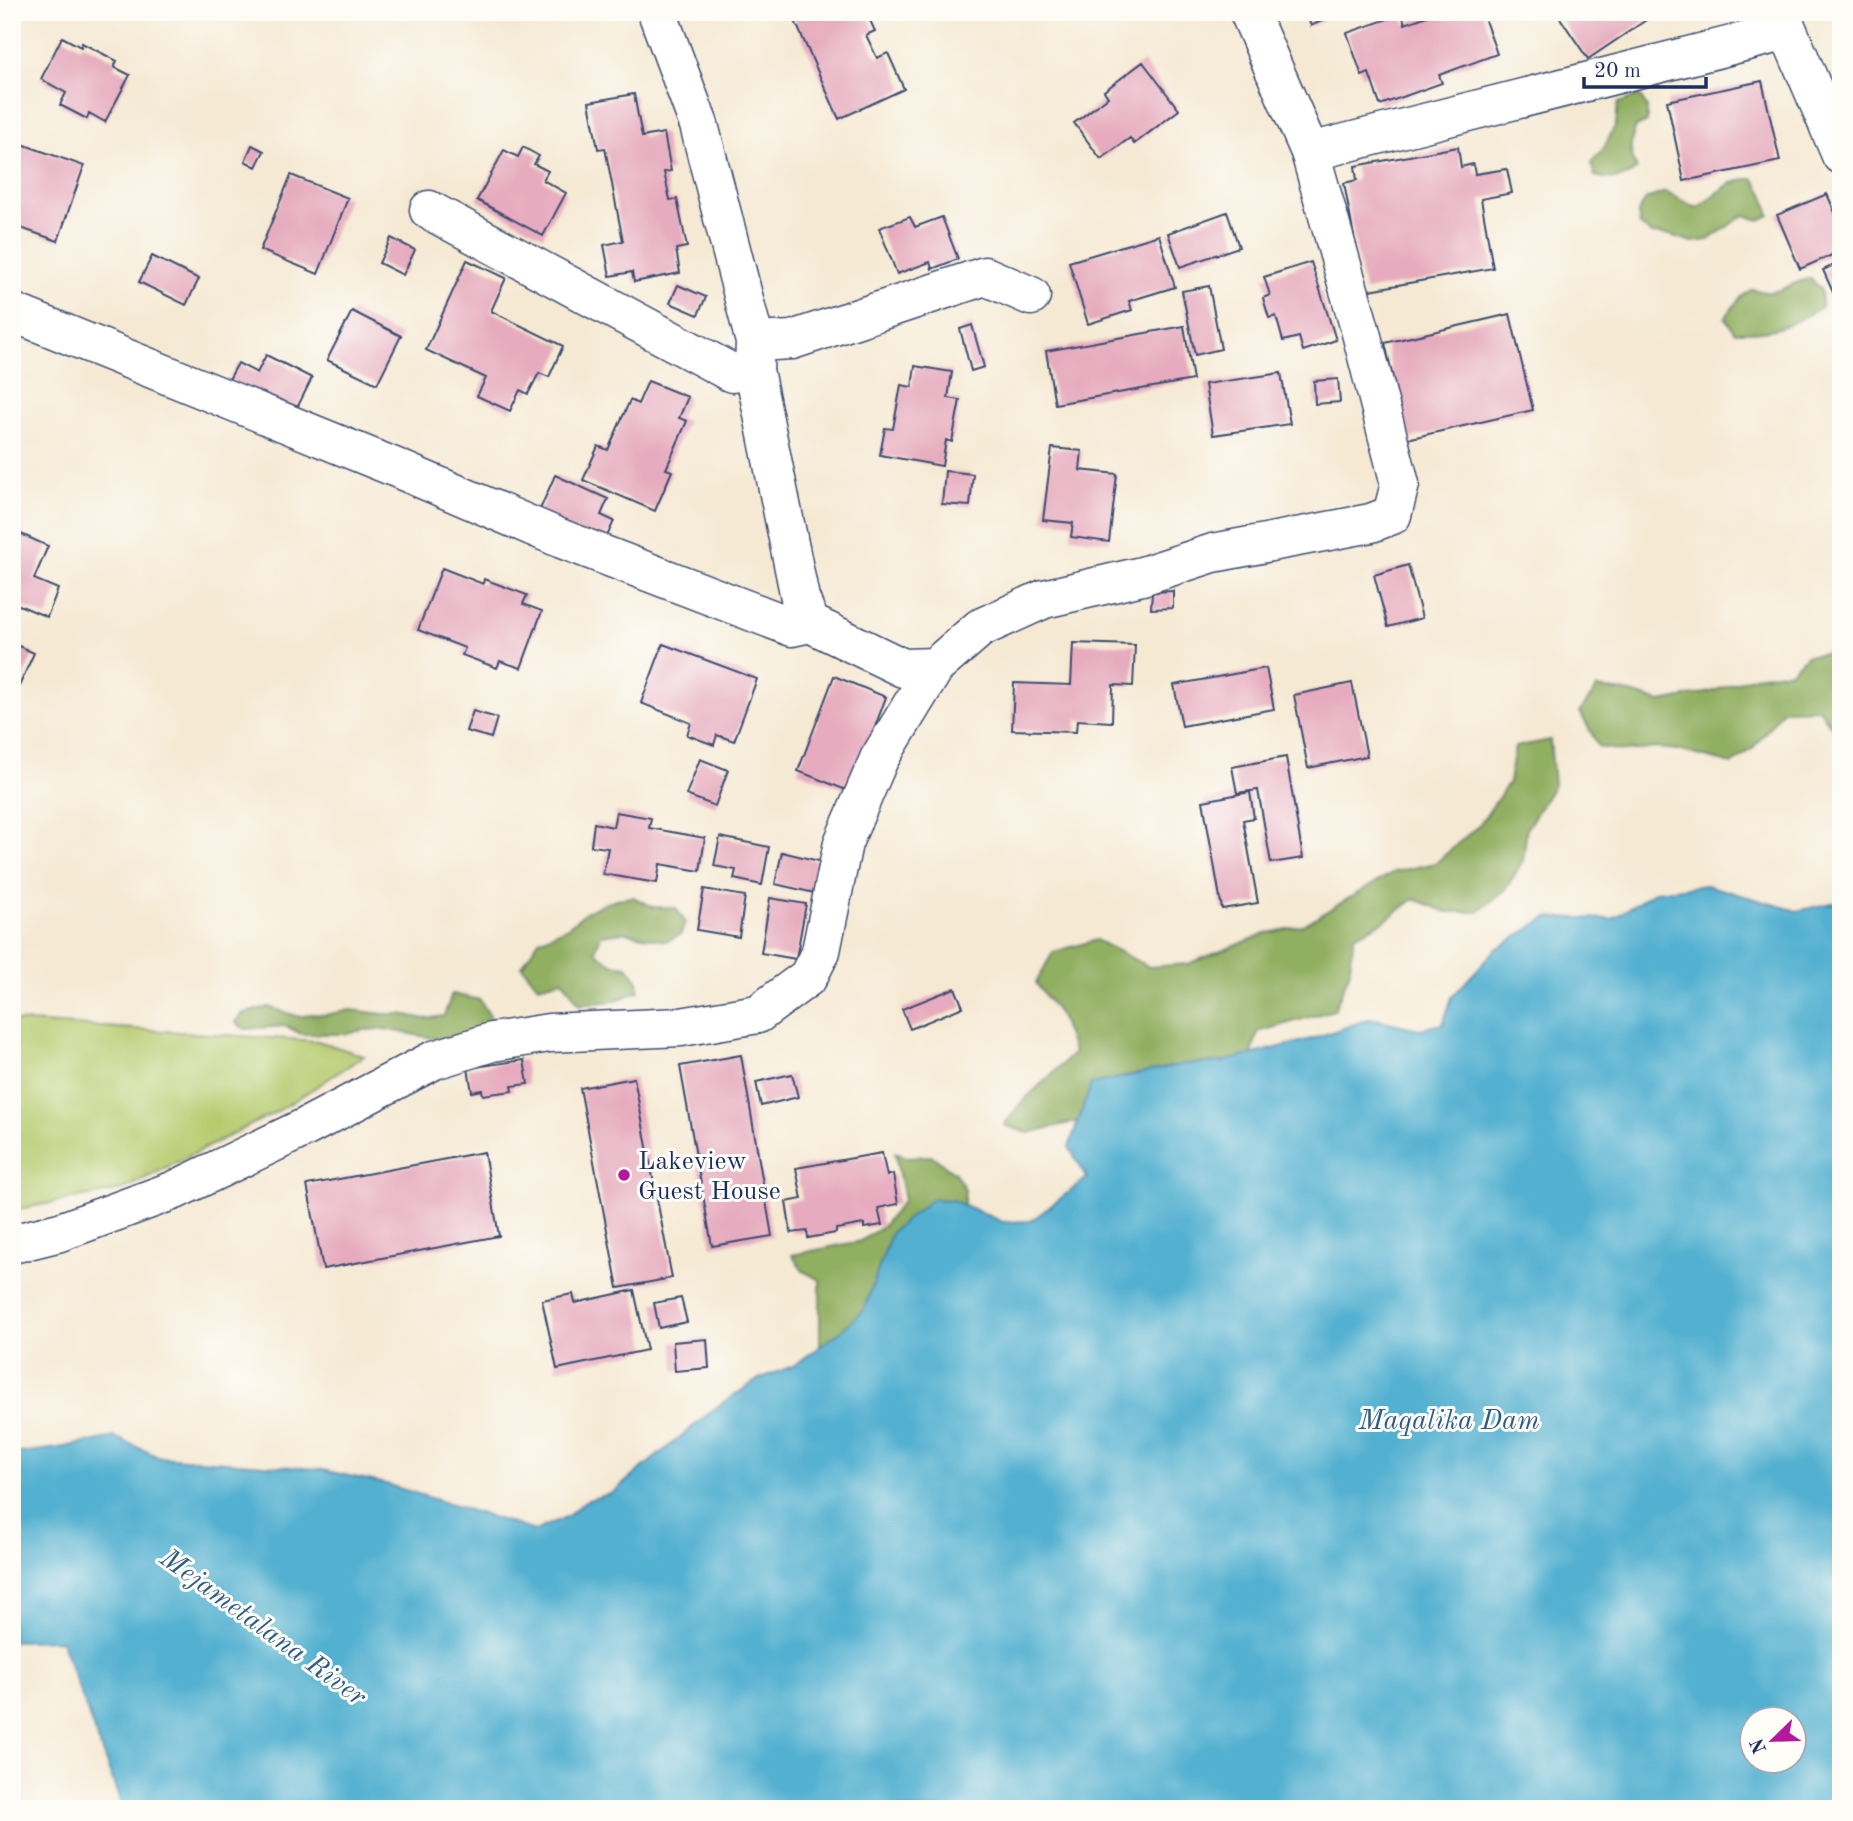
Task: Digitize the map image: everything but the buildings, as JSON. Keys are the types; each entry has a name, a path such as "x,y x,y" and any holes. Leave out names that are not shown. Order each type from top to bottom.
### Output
{"street":[{"path":"657,12 699,125 755,356 800,598 810,623"},
{"path":"12,1244 60,1232 175,1189 306,1127 434,1060 480,1046 549,1033 681,1027 758,1014 808,977 821,951 843,843 879,759 935,667 980,628 1044,599 1142,576 1213,553 1371,523 1392,515 1400,484 1364,342 1310,152 1249,12"},
{"path":"1310,152 1783,22 1841,155"},
{"path":"429,210 732,373 755,356 792,340 985,276 1031,296"},
{"path":"12,312 394,467 562,539 792,627 810,623 903,668 935,667"}],"green space":[{"path":"1640,96 1647,107 1647,122 1636,127 1632,138 1631,153 1637,169 1627,176 1617,178 1595,176 1591,163 1604,148 1616,124 1618,103"},
{"path":"1754,179 1764,195 1770,215 1760,220 1744,215 1708,240 1692,242 1670,235 1652,234 1640,226 1638,213 1646,199 1665,192 1697,208 1731,183"},
{"path":"1811,279 1821,289 1822,307 1790,324 1771,330 1735,332 1725,318 1740,298 1752,289 1776,291"},
{"path":"1841,651 1841,740 1819,709 1783,710 1753,748 1732,764 1677,750 1657,748 1625,751 1599,747 1580,712 1597,688 1631,693 1661,702 1711,692 1754,676 1791,671 1806,656"},
{"path":"1550,740 1554,785 1527,828 1523,861 1505,890 1478,912 1447,912 1414,899 1383,922 1354,936 1349,974 1334,1010 1258,1032 1248,1067 1107,1114 1028,1133 1004,1125 1021,1103 1074,1053 1060,1016 1036,983 1053,952 1096,940 1149,967 1188,964 1265,934 1303,925 1394,872 1436,863 1481,823 1509,782 1515,747"},
{"path":"633,897 653,907 676,908 685,922 681,934 666,941 624,932 601,935 595,951 612,964 627,966 638,981 639,991 614,1001 580,1005 563,980 538,986 522,966 539,940 568,927 586,912 601,905 616,899"},
{"path":"452,994 480,1000 492,1020 490,1032 458,1043 385,1029 345,1034 301,1034 286,1026 245,1029 235,1022 242,1014 269,1007 300,1017 351,1010 402,1014 425,1019 444,1016"},
{"path":"12,1021 318,1041 364,1056 278,1111 122,1190 12,1210"},
{"path":"895,1153 906,1157 932,1156 955,1173 965,1189 964,1203 944,1218 894,1331 820,1348 820,1280 803,1271 792,1255 861,1241 883,1226 904,1200"}],"water":[{"name":"Maqalika Dam","path":"1706,885 1797,911 1841,901 1841,1809 123,1809 61,1640 12,1641 12,1454 115,1437 159,1457 318,1469 386,1484 535,1531 568,1516 585,1501 612,1493 718,1406 759,1379 793,1366 840,1332 864,1309 892,1231 932,1199 952,1200 1003,1222 1031,1221 1087,1178 1069,1147 1091,1084 1184,1064 1222,1062 1315,1038 1371,1018 1419,1029 1443,1024 1452,997 1495,950 1548,917 1612,919 1656,891"}],"place":[{"name":"Lakeview Guest House","path":"624,1175"}],"water label":[{"name":"Mejametalana River","path":"264,1626"}]}
